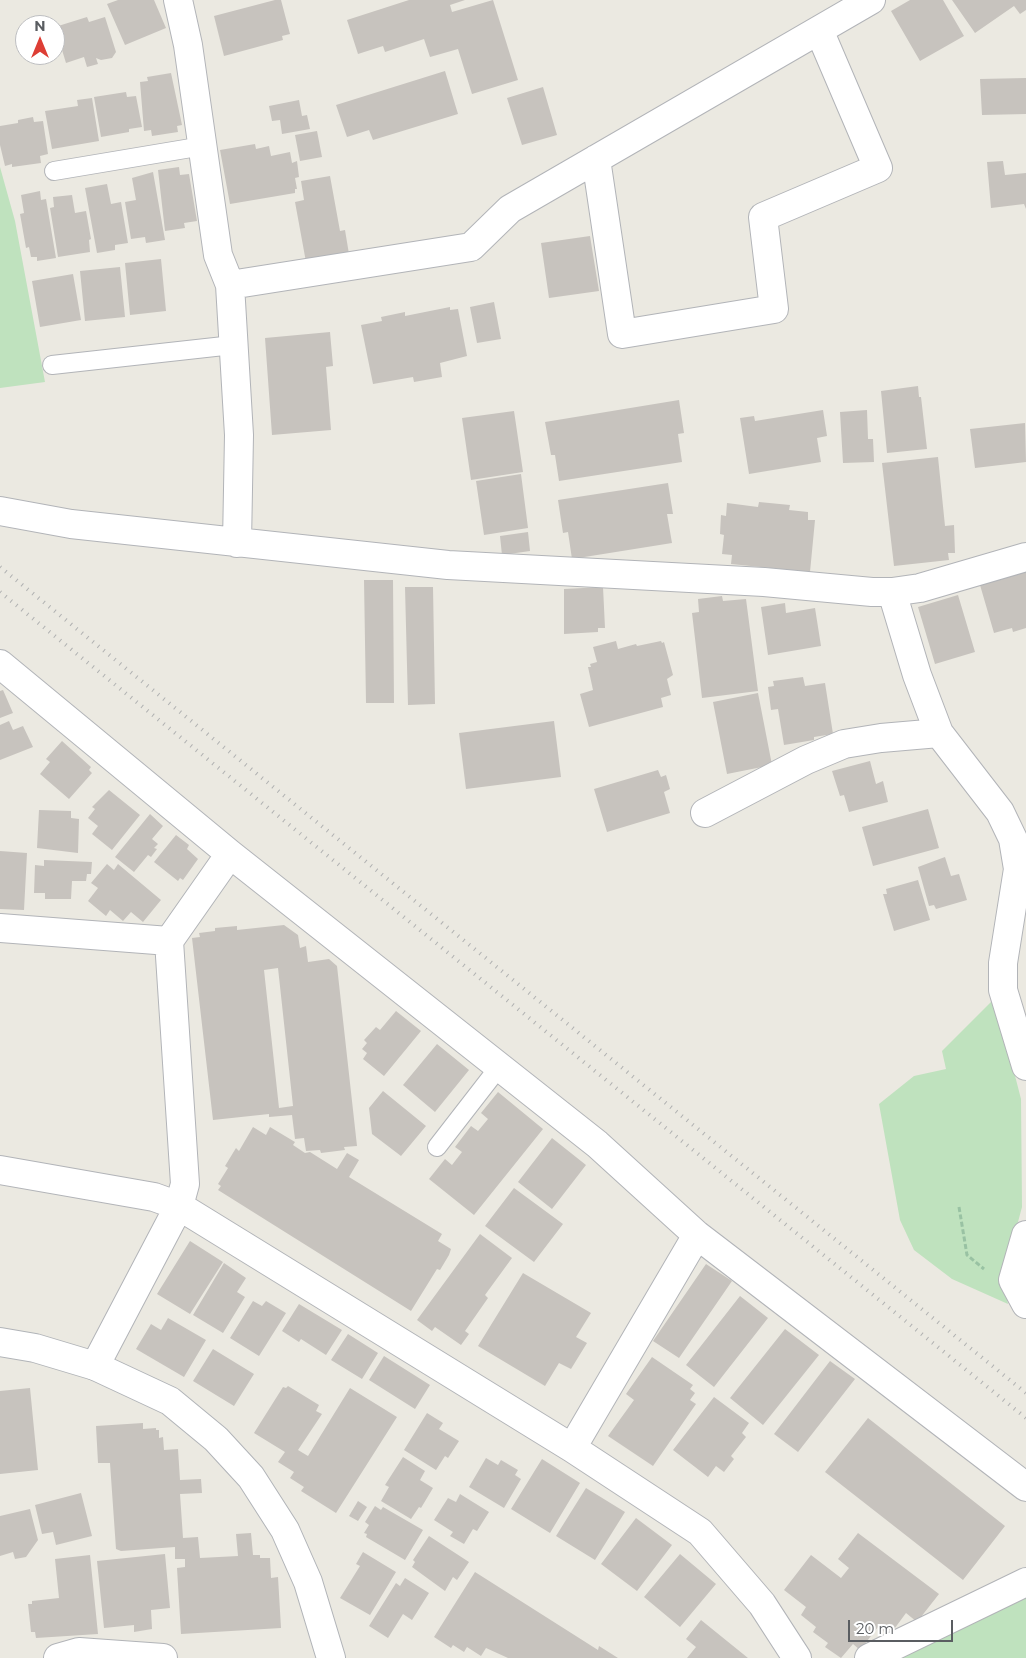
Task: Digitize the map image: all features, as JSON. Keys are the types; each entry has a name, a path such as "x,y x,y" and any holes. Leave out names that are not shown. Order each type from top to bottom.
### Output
{"street":[{"path":"178,0 188,45 218,255 230,285 239,435 237,543"},
{"path":"230,285 471,247 510,209 871,0"},
{"path":"596,159 622,334 774,309 763,217 878,168 819,30"},
{"path":"0,511 70,524 448,565 754,582 892,592 920,588 1026,556"},
{"path":"892,592 917,675 939,733 1000,812 1013,839 1022,870 1003,963 1003,990 1026,1066"},
{"path":"0,664 230,854 597,1144 697,1235 1026,1487"},
{"path":"705,813 806,760 844,744 881,738 939,733"},
{"path":"95,1366 180,1206 185,1184 169,941 230,854"},
{"path":"0,928 169,941"},
{"path":"0,1170 154,1196 180,1206 572,1448 700,1532 762,1604 797,1658"},
{"path":"1023,1299 1013,1280 1026,1234"},
{"path":"572,1448 697,1235"},
{"path":"0,1342 35,1348 95,1366 170,1401 216,1439 251,1477 285,1530 308,1582 331,1658"},
{"path":"870,1658 1026,1582"},
{"path":"58,1658 79,1652 163,1658"}],"lane":[{"path":"54,171 203,146"},
{"path":"52,365 234,345"},
{"path":"437,1146 499,1067"}],"path":[{"path":"959,1207 967,1255 1023,1299"}],"green space":[{"path":"0,167 15,221 45,382 0,388"},
{"path":"995,998 1021,1099 1022,1207 1003,1278 1008,1304 952,1279 914,1250 900,1220 879,1104 914,1076 946,1069 942,1051"},
{"path":"1026,1594 1026,1658 894,1658"}],"building":[{"path":"118,0 154,0 166,28 125,45 107,4"},
{"path":"281,0 290,34 282,36 283,40 224,56 214,16"},
{"path":"409,0 465,0 450,5 452,12 493,0 518,80 472,94 458,49 430,57 424,39 385,52 383,46 358,54 347,20"},
{"path":"910,0 943,0 964,36 920,61 891,11"},
{"path":"952,0 1026,0 1026,10 1020,14 1014,6 975,33"},
{"path":"87,17 89,22 105,17 116,52 112,58 101,60 96,58 98,64 87,67 84,57 66,63 65,24"},
{"path":"445,71 458,114 373,140 369,130 347,137 336,105"},
{"path":"171,73 182,125 177,126 178,132 152,136 151,130 144,131 140,82 148,81 147,77"},
{"path":"1026,78 1026,114 982,115 980,79"},
{"path":"543,87 557,135 522,145 507,98"},
{"path":"126,92 127,97 136,96 142,127 129,129 129,132 101,137 94,97"},
{"path":"92,98 99,141 52,149 45,111 78,106 77,100"},
{"path":"299,100 302,116 307,115 310,129 282,134 280,120 272,121 269,106"},
{"path":"33,117 34,122 43,121 48,154 40,156 41,163 12,167 12,164 5,166 0,145 0,126 18,123 18,120"},
{"path":"317,131 322,157 300,161 295,135"},
{"path":"255,144 256,149 269,146 271,156 290,152 292,163 297,161 299,177 295,178 297,189 295,189 295,193 230,204 220,150"},
{"path":"1003,161 1005,175 1026,173 1026,209 1024,204 991,208 987,162"},
{"path":"179,167 180,175 189,174 197,221 184,223 185,228 165,231 158,170"},
{"path":"153,172 165,240 146,243 145,237 131,239 125,202 136,200 132,178"},
{"path":"330,176 340,231 345,230 349,254 306,262 295,202 304,200 301,181"},
{"path":"107,184 111,204 121,202 128,243 115,245 115,250 97,253 85,188"},
{"path":"40,191 41,200 46,199 56,258 37,261 37,257 31,257 29,247 26,248 20,214 24,213 21,195"},
{"path":"72,195 75,213 86,211 91,239 89,240 90,252 58,257 50,208 54,207 53,197"},
{"path":"590,236 599,291 549,298 541,243"},
{"path":"161,259 166,311 130,315 125,263"},
{"path":"120,267 125,317 85,321 80,271"},
{"path":"73,274 81,320 40,327 32,281"},
{"path":"494,302 501,339 477,343 470,307"},
{"path":"450,307 450,310 458,309 467,356 440,363 442,377 414,382 413,377 373,384 361,325 382,321 381,317 405,312 405,316"},
{"path":"330,332 333,366 326,367 331,430 272,435 265,338"},
{"path":"918,386 927,449 887,453 881,391"},
{"path":"679,400 684,433 678,434 682,462 559,481 555,455 551,455 545,422"},
{"path":"823,410 827,436 817,438 821,462 749,474 740,418 754,416 755,421"},
{"path":"867,410 868,439 873,439 874,462 843,463 840,412"},
{"path":"514,411 523,472 471,480 462,418"},
{"path":"1025,423 1026,462 975,468 970,429"},
{"path":"938,457 945,526 954,525 955,553 948,553 949,560 894,566 882,463"},
{"path":"521,474 528,528 484,535 476,481"},
{"path":"668,483 673,514 667,514 672,543 572,559 568,532 563,533 558,500"},
{"path":"759,502 790,505 789,510 808,512 808,520 815,520 810,572 731,564 732,555 722,554 724,535 720,534 721,515 726,516 727,503 758,507"},
{"path":"528,532 530,551 502,555 500,536"},
{"path":"1026,571 1026,628 1013,632 1012,628 994,633 980,585"},
{"path":"364,580 393,580 394,703 366,703"},
{"path":"405,587 433,587 435,704 408,705"},
{"path":"603,587 605,628 598,628 598,632 564,634 564,589"},
{"path":"958,595 975,652 935,664 918,607"},
{"path":"722,596 723,601 746,599 758,691 702,698 692,613 699,612 698,599"},
{"path":"785,603 786,613 815,608 821,646 768,655 761,607"},
{"path":"616,641 618,649 636,644 637,646 664,642 673,675 667,679 671,695 661,698 663,707 589,727 580,694 593,690 588,667 591,667 590,664 597,662 593,647"},
{"path":"803,677 805,686 825,683 833,734 814,737 814,740 784,745 778,709 771,710 768,687 774,686 773,681"},
{"path":"3,690 13,713 0,718 0,691"},
{"path":"758,693 772,765 727,774 713,702"},
{"path":"9,721 13,730 23,726 33,747 0,760 0,725"},
{"path":"554,721 561,777 466,789 459,733"},
{"path":"62,741 91,767 89,770 92,773 69,799 40,774 50,762 46,759"},
{"path":"870,761 876,784 883,781 888,802 849,812 844,795 840,796 832,771"},
{"path":"658,770 661,777 666,775 670,789 664,792 670,813 607,832 594,789"},
{"path":"109,790 140,815 112,850 92,834 98,826 88,818 95,809 92,807"},
{"path":"928,809 939,848 873,866 862,827"},
{"path":"39,810 71,811 71,818 79,819 78,853 37,848"},
{"path":"150,814 163,826 152,839 158,844 154,848 157,849 151,857 148,855 134,872 115,857"},
{"path":"176,835 189,845 187,849 198,859 183,880 180,878 178,881 154,862"},
{"path":"0,851 27,853 24,910 0,909"},
{"path":"945,857 951,876 959,874 967,900 936,909 934,905 929,906 918,867"},
{"path":"44,860 92,862 91,874 87,874 86,881 72,881 71,899 45,899 45,893 34,893 35,865 44,866"},
{"path":"107,864 114,870 118,864 161,900 143,922 131,912 123,921 110,910 106,916 88,901 98,888 91,883"},
{"path":"918,880 930,920 894,931 883,894 887,894 886,889"},
{"path":"284,925 298,935 300,948 306,946 308,962 329,959 337,966 357,1146 344,1147 345,1150 321,1153 320,1150 306,1151 304,1138 295,1139 292,1115 269,1117 269,1114 213,1120 192,938 200,937 199,933 215,931 215,928 237,926 237,930","holes":["278,968 293,1106 279,1108 264,970"]},
{"path":"396,1011 421,1031 384,1076 363,1059 367,1053 362,1049 367,1043 364,1040 376,1027 380,1030"},
{"path":"437,1044 469,1070 435,1112 403,1085"},
{"path":"383,1091 426,1126 401,1156 372,1134 369,1108"},
{"path":"498,1092 543,1129 474,1215 429,1179 445,1159 452,1165 462,1152 455,1147 471,1126 478,1131 488,1119 481,1113"},
{"path":"253,1127 266,1135 270,1127 295,1142 293,1145 305,1153 310,1152 337,1169 347,1153 359,1160 349,1177 442,1234 438,1241 451,1249 449,1255 440,1270 437,1269 411,1311 218,1190 221,1186 218,1184 228,1168 225,1166 236,1148 239,1151"},
{"path":"552,1138 586,1165 552,1209 518,1182"},
{"path":"514,1188 563,1224 534,1262 485,1226"},
{"path":"480,1234 512,1258 485,1295 488,1298 465,1331 469,1334 461,1345 435,1327 432,1331 417,1320"},
{"path":"190,1241 223,1262 190,1314 157,1294"},
{"path":"224,1263 246,1278 237,1292 245,1297 223,1333 193,1315"},
{"path":"706,1264 732,1281 679,1358 653,1341"},
{"path":"523,1273 591,1313 576,1337 587,1343 571,1369 559,1363 545,1386 478,1346"},
{"path":"740,1296 768,1318 714,1387 686,1365"},
{"path":"253,1301 262,1306 266,1301 286,1313 259,1356 230,1338"},
{"path":"299,1304 342,1330 326,1355 301,1339 299,1342 282,1331"},
{"path":"168,1318 206,1340 184,1377 136,1349 151,1324 161,1330"},
{"path":"785,1329 819,1355 763,1425 730,1398"},
{"path":"348,1334 378,1353 362,1379 331,1360"},
{"path":"213,1349 254,1374 234,1406 193,1381"},
{"path":"384,1356 430,1385 415,1409 369,1380"},
{"path":"652,1357 693,1385 690,1389 695,1393 690,1400 696,1404 653,1466 608,1436 634,1400 626,1394"},
{"path":"830,1361 855,1379 798,1452 774,1434"},
{"path":"288,1386 319,1405 316,1411 322,1414 298,1450 308,1456 350,1388 397,1417 336,1513 301,1491 304,1487 290,1478 294,1472 278,1462 285,1452 254,1433 283,1387 286,1388"},
{"path":"30,1388 38,1470 0,1474 0,1391"},
{"path":"714,1397 749,1423 742,1433 746,1437 731,1456 734,1459 724,1472 716,1466 708,1477 673,1450"},
{"path":"427,1413 443,1423 439,1429 459,1441 448,1458 445,1456 436,1470 404,1450"},
{"path":"868,1418 1005,1526 963,1580 825,1472"},
{"path":"143,1423 143,1429 156,1428 156,1430 159,1430 159,1438 163,1437 164,1450 178,1449 180,1480 201,1479 202,1493 180,1494 183,1538 198,1537 200,1558 238,1556 236,1534 251,1533 253,1555 260,1555 260,1558 270,1558 271,1578 278,1577 281,1628 181,1634 177,1568 185,1567 185,1559 175,1559 175,1547 121,1551 116,1549 110,1463 98,1463 96,1426"},
{"path":"403,1457 425,1471 420,1480 433,1488 421,1508 419,1507 411,1519 381,1501 389,1487 385,1485"},
{"path":"486,1458 498,1465 501,1460 518,1470 515,1475 521,1479 504,1508 469,1487"},
{"path":"542,1459 580,1483 550,1533 511,1509"},
{"path":"586,1488 625,1512 595,1560 556,1536"},
{"path":"81,1493 92,1536 56,1545 53,1532 42,1534 35,1505"},
{"path":"460,1494 489,1512 477,1531 473,1529 464,1544 450,1536 453,1532 434,1520 448,1498 456,1502"},
{"path":"358,1501 367,1507 358,1521 349,1516"},
{"path":"375,1506 381,1510 383,1507 423,1530 405,1560 366,1537 367,1534 364,1533 369,1525 365,1522"},
{"path":"30,1509 38,1540 26,1557 15,1559 13,1552 0,1556 0,1516"},
{"path":"636,1518 672,1545 637,1591 601,1564"},
{"path":"858,1533 939,1594 917,1622 906,1613 889,1636 878,1627 860,1650 853,1644 841,1658 825,1647 828,1643 813,1632 816,1627 801,1615 806,1607 784,1590 811,1555 841,1578 849,1568 838,1559"},
{"path":"429,1536 469,1562 457,1580 453,1577 445,1591 412,1567 415,1562 413,1560"},
{"path":"363,1552 396,1572 370,1615 340,1598 360,1566 356,1564"},
{"path":"165,1554 170,1608 151,1610 152,1629 134,1632 134,1625 104,1628 97,1561"},
{"path":"680,1554 716,1584 680,1627 644,1597"},
{"path":"90,1555 98,1634 36,1638 35,1632 31,1632 28,1604 32,1604 32,1601 59,1598 55,1559"},
{"path":"475,1572 598,1650 599,1646 618,1658 508,1658 486,1648 481,1656 467,1647 464,1652 453,1645 451,1648 434,1637"},
{"path":"405,1578 429,1593 412,1620 403,1614 388,1638 369,1626 396,1583 400,1586"},
{"path":"701,1620 748,1658 687,1658 696,1647 686,1639"}],"railway":[{"path":"0,567 1026,1393"},
{"path":"0,592 1026,1418"}]}
